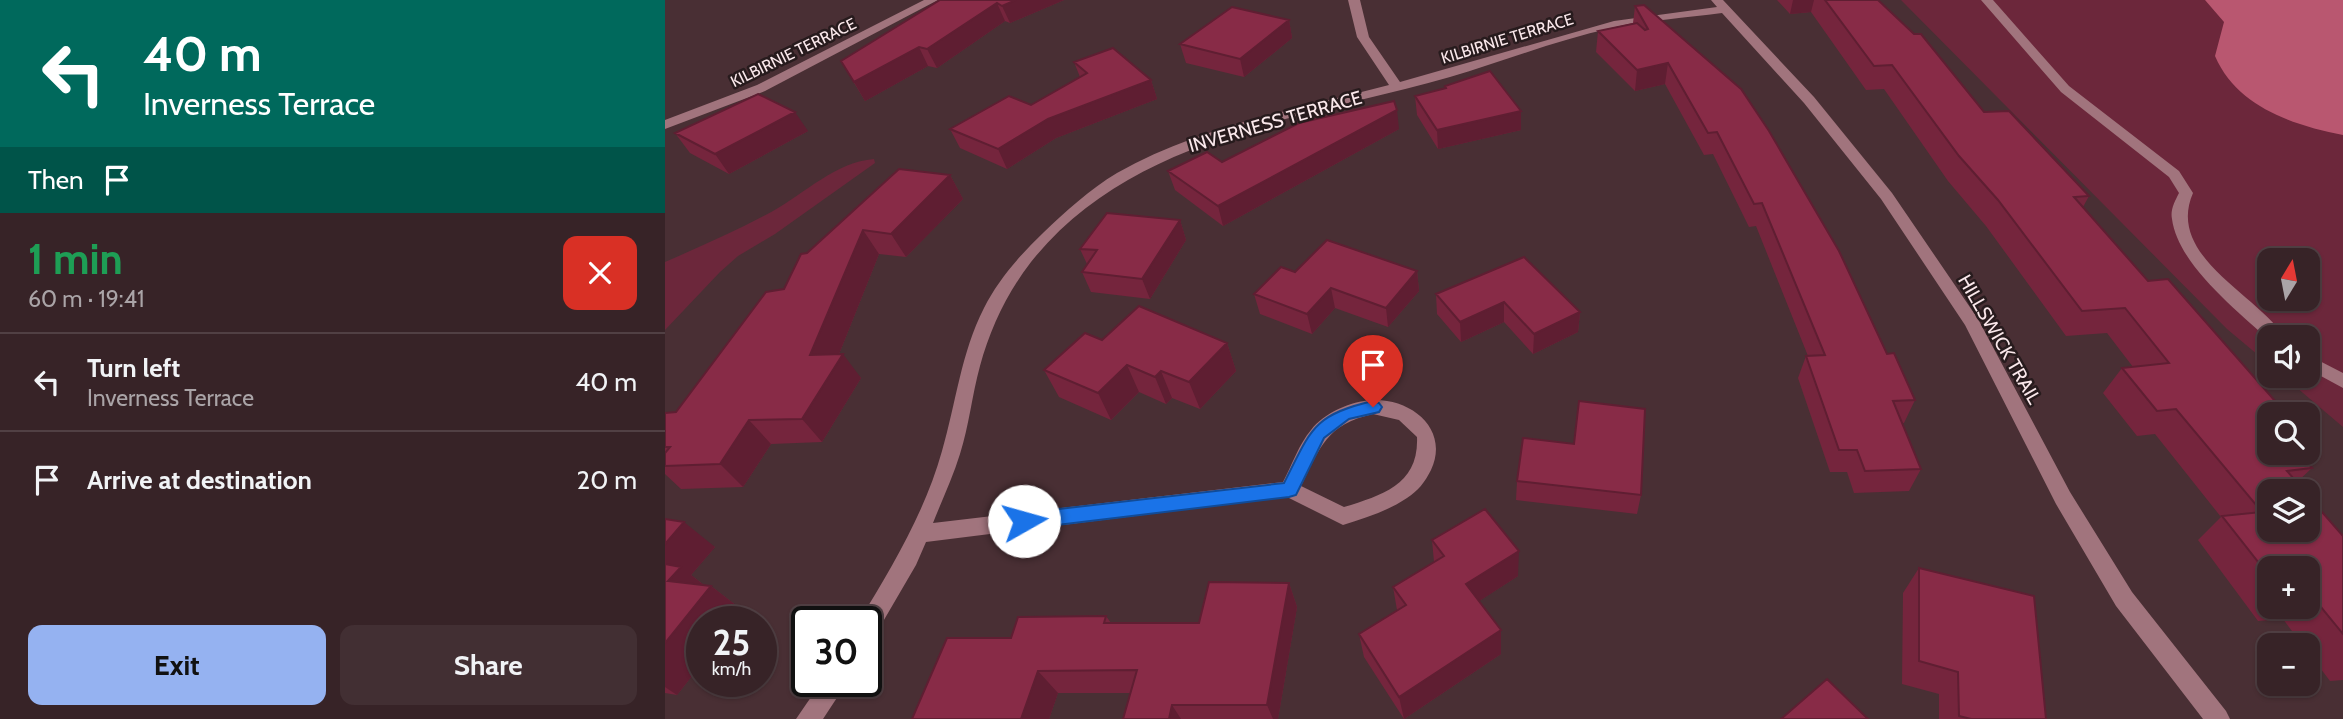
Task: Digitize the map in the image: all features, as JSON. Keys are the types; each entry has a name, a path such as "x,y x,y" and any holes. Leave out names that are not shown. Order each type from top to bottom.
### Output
{"street":[{"name":"KILBIRNIE TERRACE","path":"665,125 795,72 932,0"},
{"path":"1354,0 1363,37 1397,87"},
{"path":"1987,0 2065,89 2174,174 2186,193 2179,206 2179,220 2189,245 2217,279 2264,325"},
{"name":"KILBIRNIE TERRACE","path":"1397,87 1487,62 1569,34 1720,4"},
{"name":"HILLSWICK TRAIL","path":"1720,4 1809,100 1887,195 1972,324 2063,498 2124,599 2218,719"},
{"name":"INVERNESS TERRACE","path":"880,606 909,558 951,453 971,366 992,309 1026,258 1071,214 1121,177 1180,149 1239,128 1397,87"},
{"path":"2320,368 2343,381"},
{"path":"917,534 1289,489 1343,516 1380,504 1410,486 1426,460 1426,434 1405,414 1373,407 1345,414 1318,434 1289,489"},
{"path":"808,719 824,697"}],"shaded area":[{"path":"1901,0 2343,0 2343,427 2320,407 2320,402 2314,402 2297,388 2320,388 2320,325 2257,325 2257,354 2227,329"},
{"path":"2205,0 2343,0 2343,135 2286,119 2252,101 2237,88 2215,56 2224,22"},
{"path":"874,159 875,163 775,234 738,256 665,330 665,262 773,211 834,172 860,161"}],"building":[{"path":"940,0 1016,0 1002,6 997,3 927,49 919,47 854,82 841,61"},
{"path":"1825,0 1878,0 1914,34 1921,34 1984,112 2009,111 2089,196 2074,197 2148,281 2168,279 2257,380 2257,388 2264,388 2276,402 2257,402 2257,465 2309,465 2312,468 2287,471 2294,479 2257,479 2257,506 2176,409 2157,411 2122,368 2169,363 2125,308 2082,311 1998,200 1959,156 1892,65 1874,66"},
{"path":"1644,5 1741,89 1769,131 1839,251 1887,354 1894,353 1915,400 1893,401 1921,469 1865,471 1857,450 1839,450 1806,356 1825,355 1762,203 1754,204 1717,132 1708,133 1668,63 1637,70 1598,31 1637,23 1645,30 1648,29 1635,6"},
{"path":"1232,7 1289,20 1240,59 1180,44"},
{"path":"1113,48 1151,80 1048,119 998,149 950,129 1009,96 1031,105 1087,73 1074,62"},
{"path":"1490,71 1521,111 1437,130 1415,96 1446,88 1445,86"},
{"path":"758,94 795,112 715,154 675,133"},
{"path":"1394,101 1397,110 1218,206 1168,171 1207,152 1222,162 1299,123"},
{"path":"899,169 950,175 891,234 863,230 810,355 843,354 802,419 749,420 720,464 665,466 665,453 670,447 665,447 665,413 676,412 766,292 784,289 801,254 807,253"},
{"path":"1107,213 1180,220 1142,279 1082,272 1097,250 1080,249"},
{"path":"1327,240 1417,271 1386,308 1331,288 1307,314 1254,294 1281,267 1295,272"},
{"path":"1524,257 1580,312 1534,334 1504,302 1460,322 1436,294"},
{"path":"1139,306 1227,343 1189,382 1161,371 1155,377 1127,365 1098,393 1044,370 1085,333 1102,340"},
{"path":"1579,401 1645,409 1641,495 1517,481 1523,438 1574,444"},
{"path":"1485,509 1519,551 1466,584 1501,630 1399,697 1359,634 1406,605 1393,587 1444,556 1432,540"},
{"path":"2320,510 2343,536 2343,634 2320,606 2320,556 2257,556 2257,560 2222,516 2257,512 2257,542 2320,542"},
{"path":"665,519 684,522 665,544"},
{"path":"665,564 681,567 668,581 711,586 695,606 686,606 686,617 665,643"},
{"path":"1919,568 2034,596 2046,719 1971,719 1959,716 1958,672 1919,661"},
{"path":"1209,582 1289,583 1267,705 1172,705 1169,719 1123,719 1137,670 1038,671 1021,719 912,719 947,638 1011,638 1018,617 1106,616 1104,623 1199,623"},
{"path":"1827,679 1868,719 1781,719"}],"route":[{"path":"1024,521 1289,489 1318,434 1345,414 1373,407"}]}
